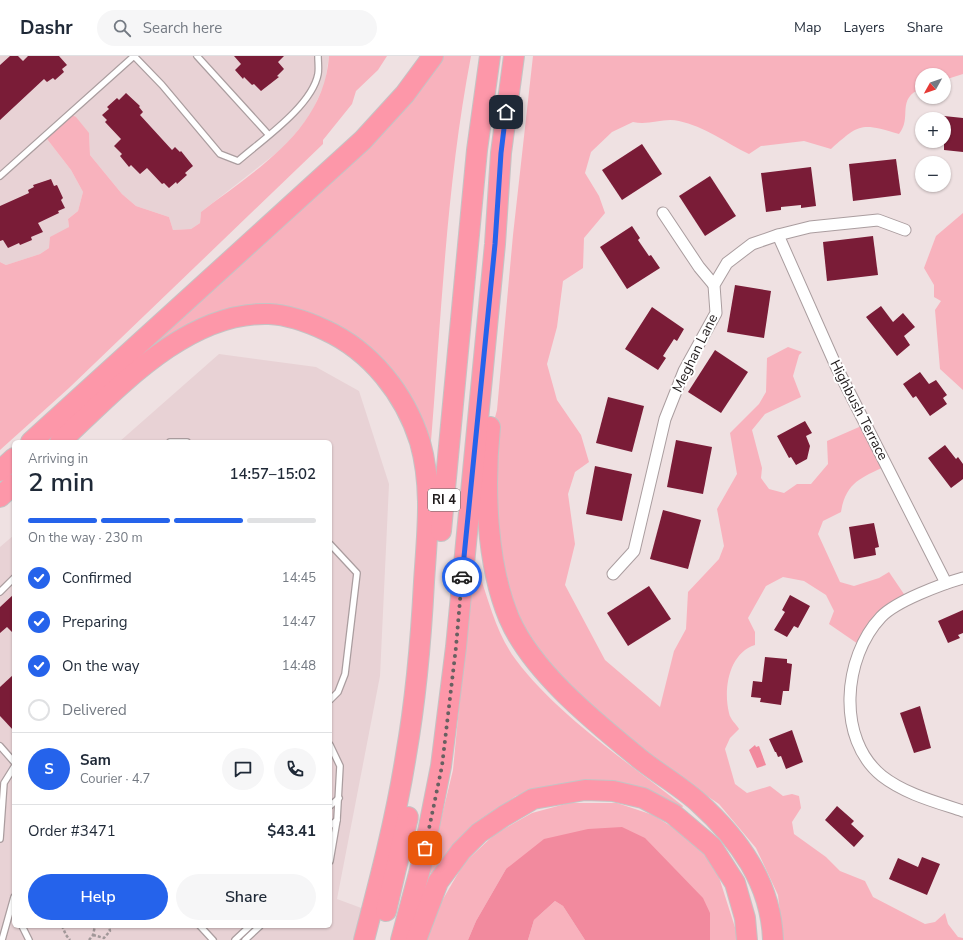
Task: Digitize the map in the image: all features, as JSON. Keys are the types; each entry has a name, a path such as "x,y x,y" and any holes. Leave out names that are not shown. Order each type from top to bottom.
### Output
{"highway":[{"path":"33,440 363,140 405,94 433,56"},
{"name":"RI 4","path":"377,940 408,817 426,688 434,625 468,229 490,56"},
{"name":"RI 4","path":"401,940 422,862 442,766 456,647 495,244 501,153 514,56"},
{"path":"495,244 495,372 488,461 489,514 500,592 509,618 523,642 545,673 558,686 610,734 697,801 730,833 754,867 762,885 770,915 773,940"},
{"path":"62,440 129,378 169,348 188,335 208,325 239,316 270,314 293,318 314,325 336,335 354,346 371,360 390,383 408,414 419,440 425,462 429,506 421,633 406,755 395,814 364,940"},
{"path":"0,471 12,460"},
{"path":"0,497 12,486"},
{"path":"416,940 438,882 461,851 480,833 504,816 533,799 585,790 613,791 643,798 673,814 712,847 735,883 745,918 747,940"}],"street":[{"path":"663,213 699,267 714,285 727,263 752,244 778,234 810,227 878,220 905,230"},
{"name":"Highbush Terrace","path":"778,234 836,366 946,583"},
{"name":"Meghan Lane","path":"613,574 634,551 665,419 684,370 716,313 714,285"},
{"path":"963,578 946,583 892,608 873,627 860,650 852,676 850,704 854,732 870,764 881,776 890,782 922,797 963,811"}],"lane":[{"path":"0,176 134,56 162,84 220,154 238,161 301,107 311,92 318,75 318,56"},
{"path":"197,56 268,134"},
{"path":"332,546 357,573 345,674 338,692 332,698"},
{"path":"0,592 12,580"},
{"path":"0,746 12,760"},
{"path":"332,749 340,766 337,820 332,849"},
{"path":"0,839 4,783 12,770"},
{"path":"332,804 339,798"},
{"path":"332,824 337,820"},
{"path":"2,940 12,908"},
{"path":"23,928 29,940"},
{"path":"202,928 213,940"},
{"path":"234,940 248,928"},
{"path":"245,940 258,928"}],"path":[{"path":"63,928 70,940"},
{"path":"89,940 93,935 95,928"},
{"path":"93,935 104,938 110,930 110,928"}],"shaded area":[{"path":"0,56 329,56 325,83 310,116 284,147 201,212 200,223 191,229 173,230 169,217 136,206 122,194 90,155 89,133 47,139 71,170 83,192 78,211 68,219 69,227 49,248 40,254 6,265 0,262"},
{"path":"329,56 387,56 378,70 356,91 352,104 323,140 323,144 69,388 0,450 0,262 6,265 40,254 49,248 50,237 69,227 68,219 78,211 83,192 71,170 47,139 47,135 72,115 76,117 89,133 90,155 122,194 136,206 169,217 173,230 191,229 200,223 201,212 243,181 283,147 300,128 314,106 324,83"},
{"path":"441,56 471,56 450,204 430,454 417,424 326,326 214,315 181,328 152,346 147,346"},
{"path":"533,56 963,56 963,74 951,78 951,68 915,68 915,92 909,97 905,121 899,134 876,128 862,128 849,134 831,149 804,141 761,146 749,154 715,135 688,123 673,120 645,123 633,122 612,132 591,152 585,173 599,196 605,213 584,238 583,268 563,281 557,327 547,364 557,400 581,435 589,462 575,472 568,494 575,544 565,585 605,660 660,707 674,651 686,629 688,592 719,559 724,546 717,509 737,474 730,433 759,404 766,392 767,358 788,347 802,352 799,355 793,376 801,397 765,414 752,430 762,468 761,478 769,489 784,493 797,484 811,484 828,464 827,441 866,424 886,466 862,478 851,487 843,502 841,512 823,521 818,534 840,582 854,586 879,578 889,572 908,600 892,610 861,646 829,624 834,611 826,595 804,581 783,577 766,586 748,618 755,632 755,645 746,649 739,656 730,673 727,704 729,713 739,729 730,738 725,749 735,784 747,793 770,786 783,796 792,794 799,796 801,808 792,822 794,834 826,857 840,871 865,881 873,897 925,924 935,922 945,913 948,924 958,937 963,938 963,940 783,940 778,895 756,848 719,804 664,767 618,729 538,656 510,599 493,540 493,425 497,410 513,235"},
{"path":"963,213 963,390 940,369 935,310 941,301 934,297 934,285 924,268 936,236"},
{"path":"219,354 316,367 359,391 389,484 380,676 337,899 364,909 354,940 0,940 0,547 12,537 12,928 332,928 332,440 121,440"},
{"path":"472,571 479,573 494,618 509,650 533,681 595,738 683,806 680,811 542,789 516,796 492,813 437,875 428,873 453,770"},
{"path":"755,745 756,747 759,746 766,765 757,768 749,750"},
{"path":"569,803 617,803 653,815 693,840 717,871 739,940 710,940 710,913 506,869 476,921 468,940 426,940 439,906 464,863 495,834 532,813"},
{"path":"622,827 645,838 703,898 710,913 710,940 585,940 563,906 555,901 534,920 528,940 468,940 476,921 506,869 544,839 588,829"},
{"path":"555,901 563,906 585,940 528,940 534,920"}],"building":[{"path":"10,56 18,56 23,61 28,56 59,56 67,65 62,69 64,72 55,80 53,78 47,82 44,79 0,120 0,65"},
{"path":"234,56 284,56 278,62 284,69 277,76 279,77 261,91 244,77 243,79 235,70 241,64"},
{"path":"126,93 140,106 139,107 143,112 140,115 172,150 175,147 180,152 181,151 193,166 185,173 187,175 177,184 176,182 169,188 164,183 162,184 147,168 140,174 131,165 129,167 120,156 122,154 114,146 121,139 105,122 107,120 102,115 109,109 107,107 117,98 119,100"},
{"path":"951,117 963,118 963,152 944,150 944,148 951,148"},
{"path":"642,144 662,174 622,200 602,170"},
{"path":"896,159 901,195 853,201 849,164"},
{"path":"811,167 816,206 801,208 801,205 781,207 781,210 766,212 761,173"},
{"path":"710,176 736,216 705,236 679,196"},
{"path":"51,179 54,186 57,185 63,198 61,200 65,208 58,211 59,213 38,223 43,232 31,237 32,240 20,245 19,243 8,248 3,240 0,241 0,206 29,193 28,190 34,187 33,185"},
{"path":"632,226 640,238 638,240 649,256 651,255 660,268 627,289 600,247"},
{"path":"873,236 878,275 827,281 823,242"},
{"path":"735,285 771,291 764,338 727,332"},
{"path":"881,306 893,322 903,313 915,327 904,336 910,345 897,356 866,317"},
{"path":"652,307 684,329 677,341 674,339 663,356 666,358 658,370 625,349"},
{"path":"715,350 748,372 721,413 688,392"},
{"path":"920,372 929,384 936,380 947,395 943,398 947,404 930,416 916,396 913,398 903,384"},
{"path":"608,397 644,406 632,452 596,443"},
{"path":"805,421 812,433 806,436 810,446 807,459 796,465 791,457 789,458 777,436"},
{"path":"676,440 712,447 703,494 667,487"},
{"path":"945,445 956,459 958,457 963,464 963,479 951,488 928,458"},
{"path":"595,466 632,474 622,521 586,514"},
{"path":"663,510 701,520 688,569 650,559"},
{"path":"874,523 879,547 875,548 876,555 854,559 849,527"},
{"path":"649,586 671,619 628,646 607,613"},
{"path":"790,595 810,606 798,628 794,626 787,637 774,630 785,612 782,610"},
{"path":"12,596 12,632 7,627 0,633 0,607"},
{"path":"963,610 963,633 958,635 960,638 948,643 938,621"},
{"path":"765,657 787,659 787,663 792,664 789,691 783,691 781,705 760,702 761,698 751,697 753,681 762,682"},
{"path":"12,676 12,729 0,716 0,687"},
{"path":"920,706 931,748 914,753 900,713"},
{"path":"792,730 803,762 786,769 781,756 778,757 769,739"},
{"path":"837,806 854,821 851,824 864,836 854,847 825,820"},
{"path":"922,857 940,864 927,895 889,879 898,858 918,867"}],"way so far":[{"path":"425,848 442,766 456,647 462,577"}],"route":[{"path":"462,577 495,244 501,153 506,112"}]}
